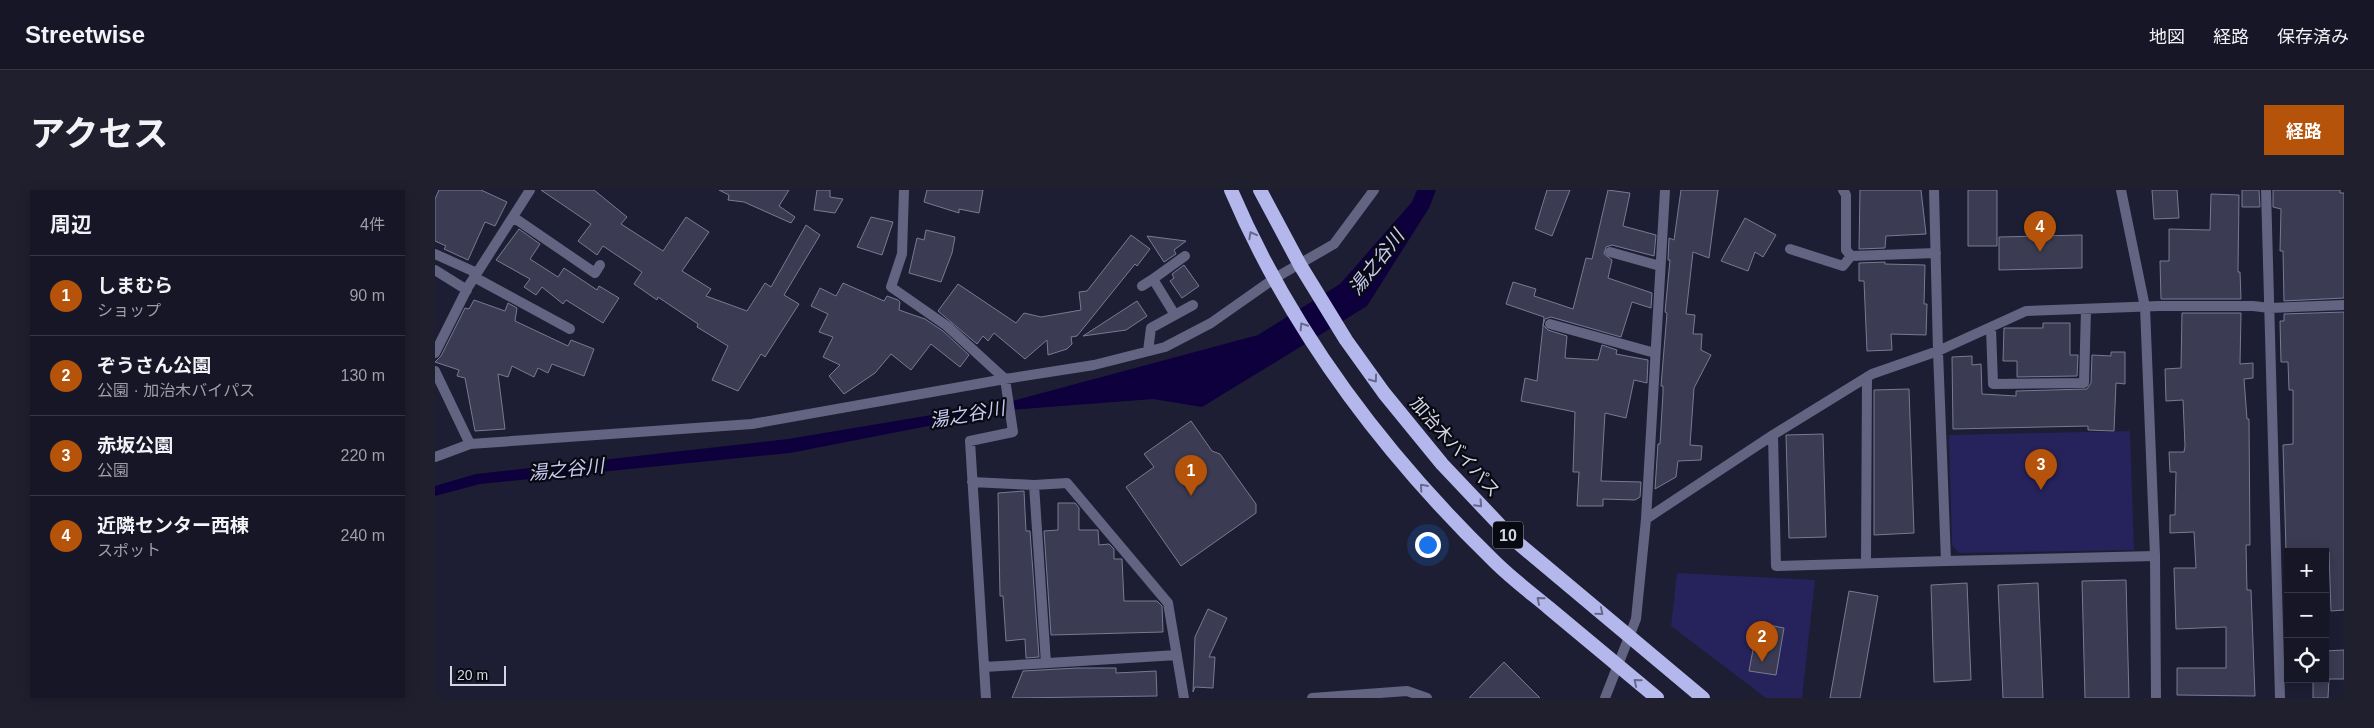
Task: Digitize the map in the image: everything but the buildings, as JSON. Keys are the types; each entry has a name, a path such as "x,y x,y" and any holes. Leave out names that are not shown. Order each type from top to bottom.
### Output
{"highway":[{"name":"10","path":"1231,190 1284,295 1321,356 1400,461 1435,502 1496,563 1657,698"},
{"name":"加治木バイパス","path":"1260,190 1300,265 1346,340 1384,393 1436,457 1513,539 1703,698"}],"street":[{"path":"435,353 467,290 530,190"},
{"path":"904,190 902,254 891,287 947,326 1005,379 1013,432 970,441 986,698"},
{"path":"435,457 470,444 752,424 1095,365 1165,347 1211,323 1275,278 1334,244 1374,190"},
{"path":"1605,698 1636,619 1646,519 1665,190"},
{"path":"1843,190 1846,195 1846,250 1851,256"},
{"path":"1935,190 1938,351 1946,561"},
{"path":"2121,190 2145,307 2155,556 2156,698"},
{"path":"2266,190 2280,698"},
{"path":"513,217 595,273 600,265"},
{"path":"1790,249 1843,266 1851,256 1936,253"},
{"path":"1610,252 1661,266"},
{"path":"435,254 476,275 570,329"},
{"path":"1142,286 1185,256"},
{"path":"435,270 467,290"},
{"path":"1153,279 1175,315"},
{"path":"1148,351 1151,328 1193,305"},
{"path":"1646,519 1773,434 1867,377 1938,351 2026,311 2145,307 2253,306 2270,308 2344,305"},
{"path":"1991,328 1993,384 2084,383 2086,310"},
{"path":"1551,324 1655,353"},
{"path":"435,371 470,444"},
{"path":"1866,563 1867,377"},
{"path":"1773,434 1776,566 2155,556"},
{"path":"972,482 1033,485 1067,483 1168,603 1184,698"},
{"path":"1033,485 1046,663"},
{"path":"984,667 1177,655"},
{"path":"1312,698 1407,691 1427,698"}],"shaded area":[{"path":"2130,431 2134,550 1959,553 1952,545 1949,435"},
{"path":"1677,573 1815,580 1802,698 1766,698 1671,626"}],"water":[{"name":"湯之谷川","path":"1417,190 1436,190 1429,208 1367,306 1202,407 1153,399 1010,410 790,453 480,484 435,496 435,486 476,474 788,439 1009,402 1258,335 1340,284 1412,202"}],"place":[{"name":"近隣センター西棟","path":"2040,252"},
{"name":"赤坂公園","path":"2041,490"},
{"name":"しまむら","path":"1191,496"},
{"name":"ぞうさん公園","path":"1762,662"}]}
